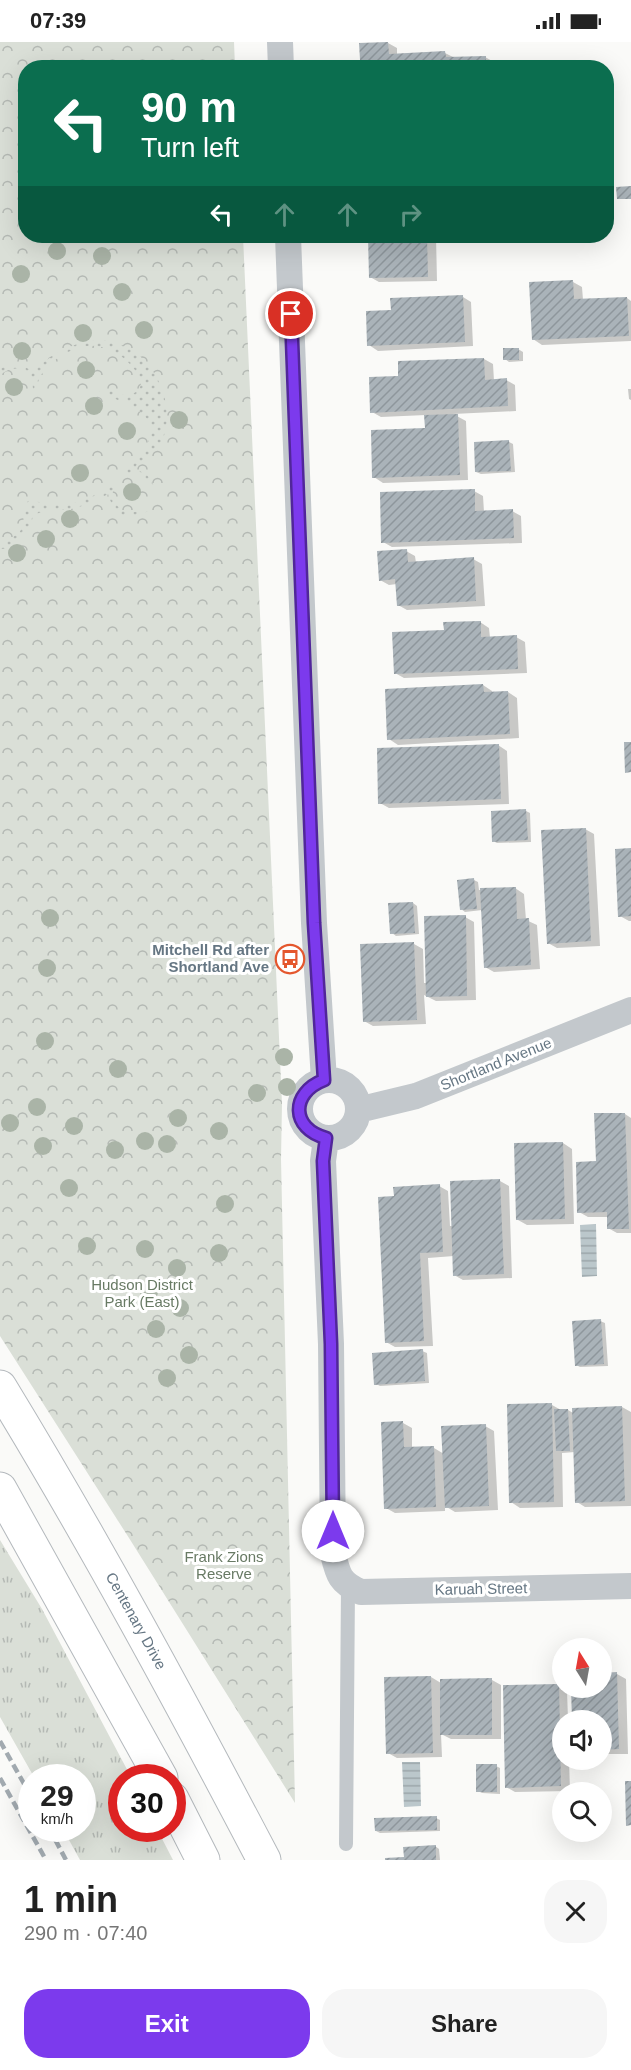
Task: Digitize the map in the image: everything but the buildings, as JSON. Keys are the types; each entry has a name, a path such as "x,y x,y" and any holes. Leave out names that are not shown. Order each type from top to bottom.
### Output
{"highway":[{"name":"Centenary Drive","path":"0,1387 56,1479 178,1696 264,1860"},
{"path":"0,1490 153,1764"},
{"path":"186,1827 203,1860"}],"street":[{"path":"280,42 281,60"},
{"path":"288,243 314,923 324,1080"},
{"name":"Shortland Avenue","path":"358,1110 416,1096 631,1010"},
{"path":"324,1080 341,1082 348,1086 357,1101 356,1121 349,1131 338,1137 326,1138 310,1132 300,1117 299,1107 306,1089 324,1080"},
{"path":"326,1138 323,1161 331,1344 333,1554 343,1580"},
{"name":"Karuah Street","path":"343,1580 361,1592 631,1586"}],"lane":[{"path":"343,1580 346,1844"}],"green space":[{"name":"Hudson District Park (East)","path":"0,42 234,42 235,60 18,60 18,243 243,243 282,1104 281,1159 295,1803 0,1336"},
{"path":"102,340 120,344 136,353 145,361 159,381 166,405 166,429 160,445 136,466 136,469 147,475 156,489 152,489 144,477 128,473 125,469 149,440 151,432 147,419 137,409 95,390 95,386 127,396 139,389 141,385 139,376 118,354 109,349 91,346 64,354 44,370 38,382 37,391 33,391 31,377 23,370 12,369 0,375 0,369 13,364 21,365 32,372 64,349"},
{"path":"112,481 115,482 113,495 118,507 131,512 145,508 148,511 141,515 123,515 114,507 108,494 76,508 38,513 33,516 29,529 18,543 0,549 0,541 18,534 21,529 28,501 52,505 69,504 85,500"},
{"path":"0,1540 42,1609 124,1764 108,1764 108,1842 164,1842 173,1860 80,1860 70,1842 96,1842 96,1764 27,1764 0,1717"}],"shaded area":[{"path":"596,1224 597,1276 582,1277 580,1225"},
{"path":"402,1762 420,1762 421,1806 404,1807"}],"railway":[{"path":"0,1741 18,1773"},
{"path":"0,1778 46,1860"},
{"path":"56,1842 66,1860"}],"place":[{"name":"Mitchell Rd after Shortland Ave","path":"290,959"}],"route":[{"path":"291,314 314,923 324,1080 306,1089 299,1107 304,1126 310,1132 326,1138 323,1161 331,1344 333,1531"}],"park label":[{"name":"Frank Zions Reserve","path":"224,1566"}]}
